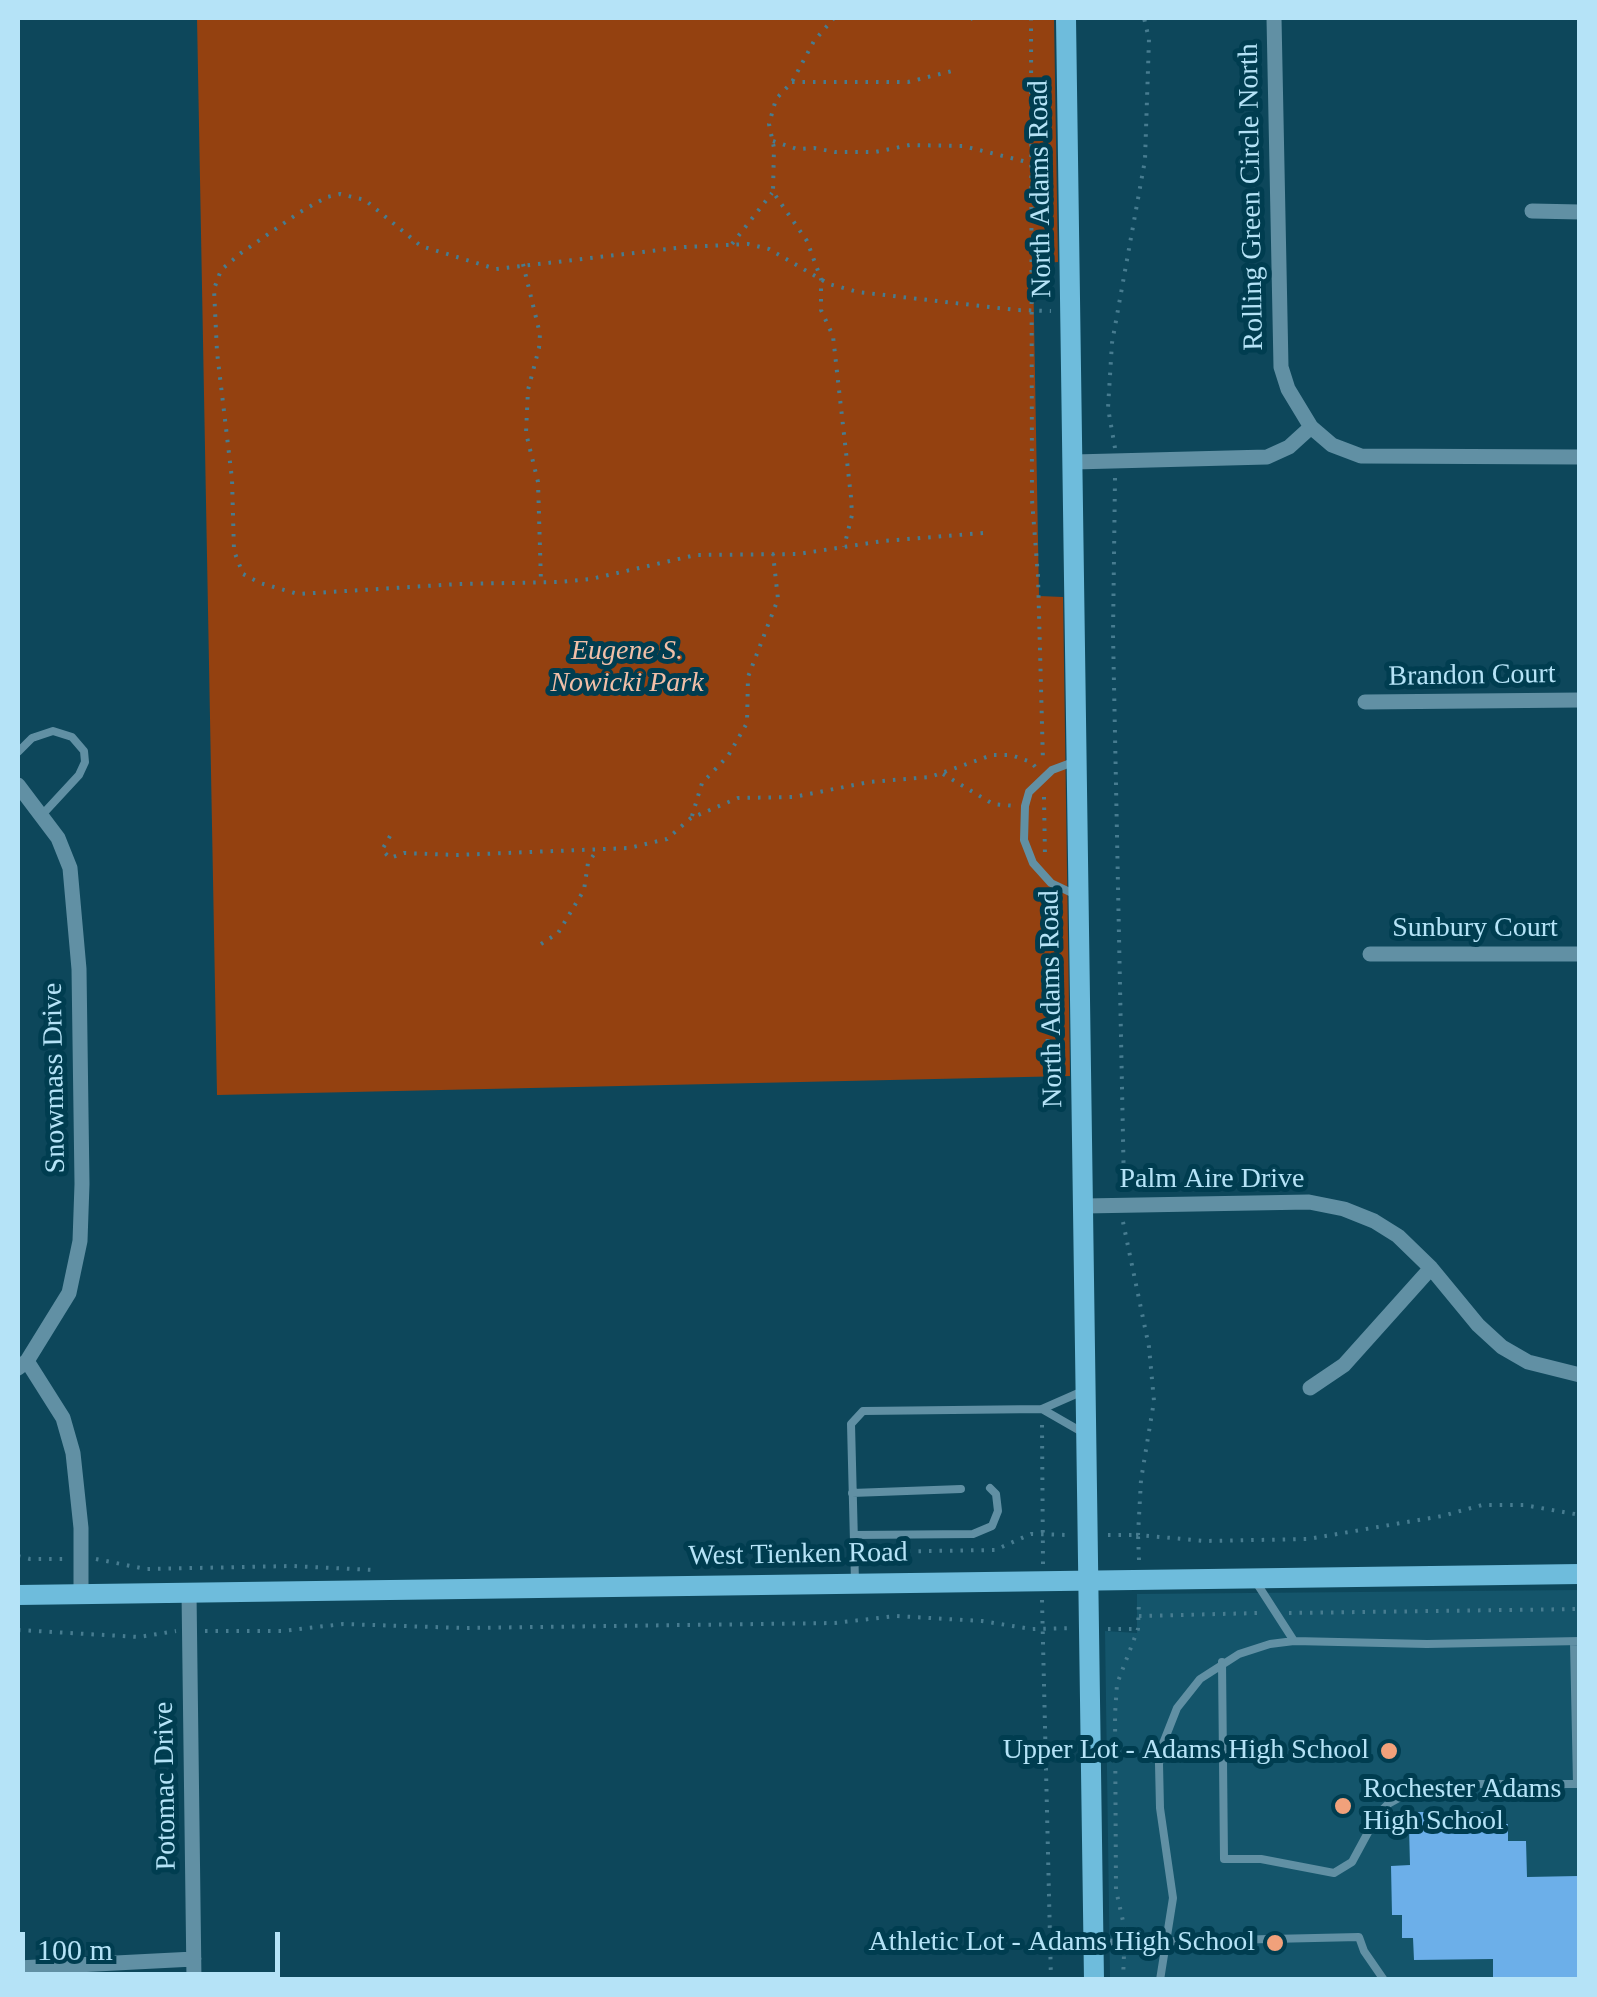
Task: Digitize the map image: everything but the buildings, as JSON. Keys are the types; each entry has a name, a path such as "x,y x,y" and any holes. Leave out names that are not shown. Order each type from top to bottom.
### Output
{"street":[{"name":"North Adams Road","path":"1066,18 1094,1980"},
{"name":"Rolling Green Circle North","path":"1274,18 1280,367 1294,401 1312,427"},
{"path":"1532,211 1580,212"},
{"path":"1074,462 1268,458 1290,447 1312,427 1332,445 1372,458 1580,457"},
{"name":"Brandon Court","path":"1365,702 1580,700"},
{"name":"Snowmass Drive","path":"18,786 58,838 70,868 76,908 80,1241 70,1292 22,1364"},
{"name":"Sunbury Court","path":"1370,954 1580,954"},
{"name":"Palm Aire Drive","path":"1084,1206 1309,1202 1344,1209 1374,1220 1398,1236 1502,1347 1528,1362 1580,1376"},
{"path":"1310,1388 1344,1365 1431,1268"},
{"path":"22,1364 56,1406 74,1453 82,1594"},
{"name":"West Tienken Road","path":"18,1595 1580,1574"},
{"name":"Potomac Drive","path":"189,1592 194,1980"},
{"path":"18,1968 194,1959"}],"lane":[{"path":"18,752 32,738 53,730 72,737 84,751 85,762 79,775 42,816"},
{"path":"1076,762 1052,770 1029,792 1024,840 1033,863 1051,883 1078,896"},
{"path":"855,1582 851,1424 863,1410 1042,1409 1085,1390"},
{"path":"1042,1409 1086,1434"},
{"path":"854,1535 974,1534 992,1526 998,1511 996,1494 990,1488"},
{"path":"852,1493 961,1489"},
{"path":"1252,1577 1294,1641"},
{"path":"1160,1980 1173,1898 1158,1784 1162,1746 1186,1694 1222,1662 1255,1648 1294,1641 1576,1642 1577,1784 1478,1784 1415,1789 1400,1795 1378,1814 1352,1862 1334,1873 1261,1859 1224,1859 1222,1662"},
{"path":"1094,1943 1359,1937 1384,1980"}],"path":[{"path":"834,18 814,40 792,82 776,99 769,124 773,192 808,241 821,278 821,310 833,336 852,498 844,546"},
{"path":"1031,18 1032,500 1038,576 1048,1069"},
{"path":"1138,1554 1142,1480 1154,1401 1149,1347 1126,1242 1123,1206 1113,634 1116,462 1108,408 1116,308 1146,160 1148,39 1144,18"},
{"path":"792,82 908,82 956,70"},
{"path":"773,141 797,150 835,152 876,152 910,145 963,146 1032,162 1068,162"},
{"path":"732,244 773,192"},
{"path":"983,532 798,554 696,555 591,579 298,594 260,583 244,574 234,551 232,467 214,290 221,270 274,228 327,197 340,194 366,200 421,246 496,269 732,244 769,249 821,278 858,292 1031,311 1071,310"},
{"path":"524,264 540,334 528,390 526,433 538,482 542,582"},
{"path":"692,818 702,783 728,756 747,723 748,677 778,599 772,554"},
{"path":"390,836 382,850 390,858 404,853 597,850 667,839 692,818 738,798 821,794 869,782 930,778 992,755 1011,755 1030,762 1043,776"},
{"path":"942,774 993,804 1025,806"},
{"path":"541,944 558,933 584,890 588,863 597,850"},
{"path":"1042,1409 1044,1552"},
{"path":"1138,1535 1205,1541 1308,1540 1442,1516 1482,1504 1524,1505 1580,1516"},
{"path":"813,1565 840,1553 994,1550 1031,1534 1043,1534"},
{"path":"18,1556 108,1559 126,1567 146,1569 292,1566 377,1570"},
{"path":"1126,1930 1116,1890 1115,1697 1139,1605"},
{"path":"1139,1616 1580,1609"},
{"path":"1042,1611 1051,1980"},
{"path":"209,1631 282,1631 343,1624 463,1628 820,1623 896,1616 1041,1629"},
{"path":"18,1630 139,1637 171,1631"},
{"path":"1123,1980 1124,1956"}],"shaded area":[{"name":"Rochester Adams High School","path":"1579,1590 1579,1979 1110,1979 1105,1631 1137,1633 1137,1594"}],"green space":[{"name":"Eugene S. Nowicki Park","path":"197,18 1054,18 1058,262 1033,264 1039,596 1063,597 1070,1076 217,1095"}],"place":[{"name":"Upper Lot - Adams High School","path":"1389,1751"},
{"name":"Rochester Adams High School","path":"1343,1806"},
{"name":"Athletic Lot - Adams High School","path":"1275,1943"}]}
